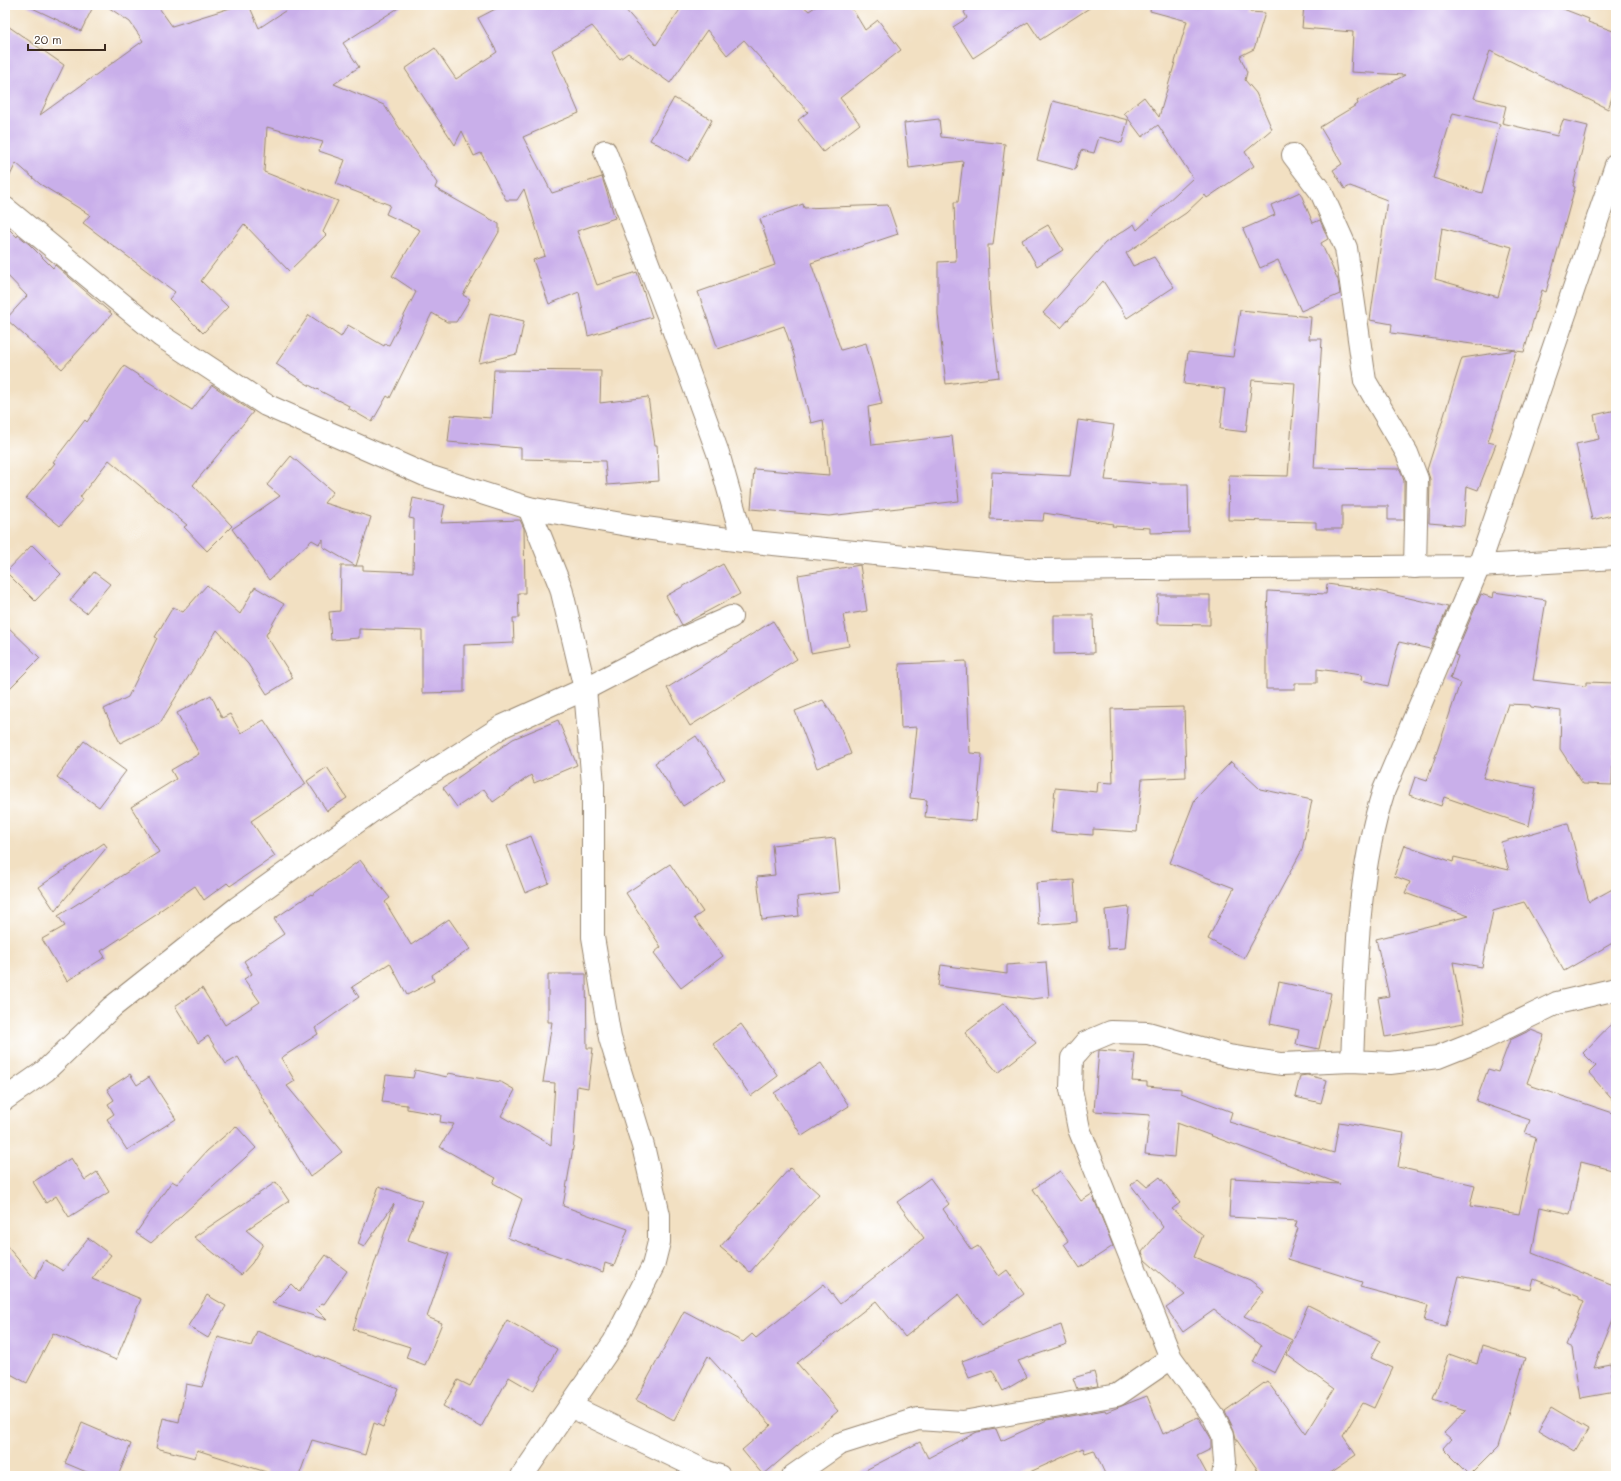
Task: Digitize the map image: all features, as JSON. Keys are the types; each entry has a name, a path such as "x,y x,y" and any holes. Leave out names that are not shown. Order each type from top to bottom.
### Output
{"street":[{"path":"605,151 669,318 718,453 743,541"},
{"path":"1293,156 1321,192 1346,248 1365,382 1407,453 1417,479 1415,567"},
{"path":"1352,1062 1360,906 1376,816 1384,790 1479,566 1616,165"},
{"path":"5,208 161,336 266,405 425,475 530,508 645,528 743,541 1037,570 1479,566 1616,558"},
{"path":"522,1476 614,1342 653,1266 659,1242 659,1215 643,1146 610,1038 593,937 593,785 585,689 561,588 530,508"},
{"path":"5,1099 45,1071 112,1008 237,908 379,806 503,726 585,689 680,639 731,617"},
{"path":"1223,1476 1225,1463 1223,1435 1214,1417 1171,1358 1079,1129 1071,1089 1072,1058 1085,1043 1111,1032 1148,1033 1229,1056 1281,1064 1352,1062 1390,1063 1438,1057 1483,1039 1557,1003 1616,989"},
{"path":"793,1476 839,1444 918,1418 963,1422 1117,1395 1171,1358"},
{"path":"570,1406 707,1472 719,1476"}],"building":[{"path":"26,5 94,5 81,31"},
{"path":"105,5 157,5 172,26 240,5 249,5 259,28 294,5 403,5 343,43 359,67 334,84 384,105 437,183 435,188 499,224 499,232 463,295 470,299 456,322 447,322 432,313 390,398 387,396 372,422 348,408 349,406 307,384 276,364 309,315 341,337 348,325 384,346 385,344 389,345 416,292 392,276 420,230 386,214 390,205 336,184 345,160 319,151 323,142 267,127 264,172 338,201 323,232 326,235 289,271 244,224 201,281 228,307 203,333 169,299 175,292 83,223 90,215 40,184 16,163 5,186 5,24 64,65 40,115 143,41 130,22"},
{"path":"503,5 628,5 624,8 656,45 683,5 802,5 809,11 818,5 850,5 865,30 878,20 901,50 840,98 860,124 823,152 798,120 808,112 744,40 727,55 707,30 670,83 628,53 620,59 592,26 552,50 579,113 523,137 552,193 602,177 615,218 577,231 597,285 637,272 652,317 588,336 579,292 549,304 533,260 545,256 524,189 517,200 506,200 481,153 474,156 462,131 455,145 405,69 435,48 456,79 497,52 478,18"},
{"path":"974,5 1094,5 1040,40 1028,22 973,58 953,27 967,18 964,12"},
{"path":"1151,5 1252,5 1250,12 1265,13 1254,49 1240,56 1247,72 1245,80 1256,93 1272,129 1245,152 1254,166 1207,198 1205,195 1186,213 1126,253 1133,266 1154,257 1174,287 1127,318 1103,281 1061,328 1043,313 1105,243 1134,224 1137,230 1193,178 1158,125 1142,137 1124,113 1144,97 1159,117 1187,21 1150,11"},
{"path":"1304,5 1553,5 1589,19 1588,22 1616,32 1616,86 1608,109 1490,51 1474,98 1506,106 1502,123 1557,136 1563,120 1588,126 1573,186 1575,187 1546,292 1542,290 1524,352 1516,351 1488,442 1496,444 1478,490 1467,486 1464,526 1429,523 1430,479 1427,470 1462,358 1516,350 1391,333 1392,324 1370,320 1387,200 1350,186 1345,189 1333,170 1342,164 1320,127 1358,104 1357,101 1405,75 1351,72 1353,32 1302,28","holes":["1453,113 1500,124 1482,193 1433,178","1442,228 1512,247 1498,297 1435,279"]},
{"path":"674,98 712,120 689,161 650,140"},
{"path":"1053,101 1128,120 1122,143 1099,137 1094,153 1081,150 1075,170 1037,160"},
{"path":"939,119 941,137 1005,144 993,245 988,245 990,305 999,377 946,384 938,314 938,262 956,261 954,202 958,202 963,161 909,168 904,123"},
{"path":"1300,192 1313,223 1320,220 1328,239 1321,243 1338,280 1340,294 1301,311 1278,260 1260,268 1243,229 1275,215 1271,205"},
{"path":"803,204 804,208 888,205 898,234 811,263 841,350 866,343 882,404 868,407 872,445 952,436 959,501 829,516 751,509 754,469 829,475 823,420 811,423 794,355 784,326 718,349 698,292 775,265 760,219"},
{"path":"5,225 17,237 18,235 29,244 53,268 55,265 112,314 62,369 6,319 27,296 5,273"},
{"path":"1048,225 1063,250 1037,266 1022,240"},
{"path":"1240,310 1311,317 1309,339 1322,339 1314,468 1400,469 1404,481 1404,520 1388,520 1388,506 1342,506 1342,529 1316,529 1316,522 1228,520 1229,475 1288,476 1295,383 1252,380 1246,432 1220,429 1225,389 1184,384 1188,352 1233,357"},
{"path":"490,313 524,321 517,354 479,363"},
{"path":"124,366 192,410 212,385 253,412 193,485 232,526 207,551 184,527 187,525 109,460 80,497 83,499 60,526 26,498 55,463 53,462 85,420 87,422"},
{"path":"494,370 601,371 600,403 648,397 655,445 657,445 659,481 607,485 605,461 521,459 521,448 448,442 451,415 491,418"},
{"path":"1616,410 1616,514 1592,520 1576,444 1599,439 1594,415"},
{"path":"1078,420 1114,425 1105,480 1158,484 1188,484 1189,532 1150,533 1150,528 1112,526 1113,524 1044,513 1043,521 990,519 992,472 1070,476"},
{"path":"291,456 333,492 324,503 371,517 356,566 323,547 323,539 319,544 312,540 269,580 232,529 280,496 267,485"},
{"path":"413,498 445,505 441,523 520,520 524,528 525,593 518,593 519,618 513,618 514,643 464,645 464,692 422,693 422,631 359,629 359,638 331,640 329,612 340,611 341,566 363,566 363,570 413,572 414,519 409,518"},
{"path":"32,545 61,574 35,601 6,572"},
{"path":"723,564 740,594 682,625 666,596"},
{"path":"860,565 867,611 843,615 849,646 811,653 798,575"},
{"path":"94,572 110,584 86,613 70,601"},
{"path":"1327,584 1378,591 1448,607 1430,649 1399,642 1388,686 1361,680 1362,675 1317,669 1317,683 1295,683 1295,689 1266,689 1268,591 1326,594"},
{"path":"207,585 240,614 255,587 284,604 266,635 293,678 267,694 248,664 217,630 160,723 120,743 104,709 128,697 157,638 155,637 173,607 183,612"},
{"path":"1494,592 1546,600 1533,680 1586,686 1586,682 1616,683 1612,785 1583,784 1560,749 1561,711 1531,707 1530,705 1508,704 1483,778 1536,788 1529,826 1444,797 1441,806 1409,795 1415,777 1427,781 1460,683 1450,679 1458,656 1455,655 1481,594 1493,598"},
{"path":"1158,595 1210,595 1210,625 1157,624"},
{"path":"1054,615 1093,615 1094,653 1054,654"},
{"path":"773,621 797,659 690,726 667,688"},
{"path":"5,624 40,658 5,693"},
{"path":"966,661 970,753 982,754 976,821 925,817 927,800 910,798 917,727 901,728 899,664"},
{"path":"211,695 222,718 230,714 241,733 264,720 306,784 251,821 275,856 230,886 227,883 204,900 195,886 158,912 159,913 101,951 105,957 67,981 42,939 65,926 58,916 159,852 131,807 176,779 171,770 199,754 177,713"},
{"path":"823,700 840,726 851,754 817,768 795,711"},
{"path":"1184,707 1186,777 1142,779 1137,832 1093,829 1093,835 1051,832 1055,788 1097,792 1098,782 1113,783 1111,709"},
{"path":"558,720 577,765 534,783 531,775 493,802 484,789 457,807 443,788 513,739"},
{"path":"696,736 725,779 683,806 655,763"},
{"path":"84,741 126,771 99,807 57,777"},
{"path":"1231,762 1260,789 1312,800 1302,850 1244,958 1208,939 1234,888 1170,863 1195,799"},
{"path":"327,767 347,798 327,811 307,781"},
{"path":"1568,823 1589,902 1616,887 1616,941 1564,971 1524,902 1493,911 1482,967 1453,962 1464,1023 1385,1037 1378,998 1389,996 1376,939 1469,916 1405,893 1410,882 1394,876 1405,845 1453,862 1454,857 1509,870 1501,842"},
{"path":"531,836 549,883 525,893 507,846"},
{"path":"835,838 840,892 797,897 799,916 762,920 757,877 775,875 772,845"},
{"path":"104,843 107,847 55,911 39,887"},
{"path":"360,860 390,898 385,902 411,945 449,919 470,949 432,975 434,981 407,995 390,963 352,987 359,997 315,1028 318,1034 281,1058 295,1081 287,1086 342,1152 310,1177 238,1057 226,1064 208,1036 198,1043 175,1006 202,988 225,1025 260,1002 244,979 252,974 244,961 284,934 274,919 311,894 312,895"},
{"path":"670,864 703,912 694,918 723,956 681,988 654,953 661,947 626,893"},
{"path":"1074,880 1077,922 1039,925 1036,883"},
{"path":"1129,907 1125,948 1108,949 1105,910"},
{"path":"1046,962 1049,997 1032,999 938,986 941,965 1007,974 1007,965"},
{"path":"548,974 586,974 587,1048 593,1048 588,1088 577,1086 574,1142 563,1206 628,1229 614,1266 605,1263 603,1272 508,1238 522,1199 493,1183 496,1178 440,1147 454,1124 440,1122 441,1115 407,1109 407,1105 382,1102 386,1075 413,1078 415,1070 447,1077 448,1073 501,1082 515,1090 501,1116 551,1145 555,1083 543,1082 552,1022 548,1022"},
{"path":"1279,982 1331,993 1319,1049 1296,1044 1299,1030 1270,1024"},
{"path":"1004,1003 1036,1043 998,1073 965,1033"},
{"path":"1616,1019 1616,1104 1589,1073 1596,1066 1583,1053"},
{"path":"741,1024 778,1076 751,1096 713,1044"},
{"path":"1531,1030 1544,1035 1527,1083 1616,1114 1616,1171 1581,1162 1570,1214 1540,1207 1532,1253 1616,1286 1616,1312 1594,1367 1610,1364 1615,1392 1580,1399 1572,1348 1566,1345 1584,1301 1579,1299 1579,1297 1534,1279 1531,1290 1459,1276 1446,1326 1424,1321 1428,1305 1360,1287 1362,1282 1288,1259 1298,1228 1295,1227 1297,1221 1229,1217 1231,1178 1340,1184 1177,1123 1174,1157 1145,1154 1150,1115 1094,1111 1099,1050 1135,1053 1132,1081 1147,1082 1147,1086 1181,1089 1181,1093 1232,1112 1229,1122 1334,1153 1339,1122 1404,1133 1398,1167 1475,1185 1470,1206 1519,1214 1536,1137 1525,1133 1530,1120 1476,1101 1488,1069 1498,1072 1510,1040"},
{"path":"821,1063 849,1106 802,1136 774,1093"},
{"path":"130,1074 137,1085 149,1077 176,1119 127,1150 107,1119 114,1114 108,1104 114,1100 107,1089"},
{"path":"1307,1075 1327,1080 1321,1103 1295,1097 1300,1076"},
{"path":"236,1126 256,1148 151,1243 136,1233 172,1181 177,1184 207,1151"},
{"path":"71,1158 85,1180 97,1172 109,1192 69,1217 56,1196 46,1203 33,1182"},
{"path":"790,1168 819,1194 750,1272 720,1247"},
{"path":"1060,1171 1081,1201 1092,1194 1113,1246 1080,1268 1064,1244 1068,1241 1033,1189"},
{"path":"1160,1177 1180,1203 1172,1209 1203,1235 1194,1257 1250,1280 1264,1291 1244,1316 1292,1340 1275,1373 1253,1362 1261,1346 1214,1310 1183,1332 1166,1308 1185,1295 1145,1260 1142,1252 1163,1227 1131,1185 1138,1179 1147,1187"},
{"path":"930,1178 949,1204 943,1209 971,1250 978,1246 999,1276 1007,1270 1024,1294 982,1325 959,1294 905,1337 876,1301 797,1363 838,1411 763,1475 742,1450 771,1425 708,1356 674,1420 636,1400 684,1311 743,1342 752,1334 756,1338 824,1284 840,1304 924,1238 897,1202"},
{"path":"276,1182 289,1201 246,1230 263,1244 252,1263 241,1275 194,1237"},
{"path":"379,1186 422,1201 408,1240 449,1254 427,1317 442,1323 425,1365 406,1358 410,1347 353,1329 394,1204 364,1247 358,1244"},
{"path":"88,1238 111,1255 92,1279 141,1299 116,1360 53,1333 27,1383 5,1371 5,1244 35,1279 45,1260 63,1271"},
{"path":"326,1255 347,1271 324,1304 322,1303 316,1309 327,1320 272,1303 291,1284 299,1292"},
{"path":"207,1295 226,1306 208,1338 188,1326"},
{"path":"1308,1305 1380,1341 1371,1358 1393,1368 1374,1408 1363,1403 1343,1436 1356,1455 1325,1476 1262,1476 1236,1439 1234,1430 1225,1411 1267,1381 1306,1434 1334,1389 1287,1355"},
{"path":"507,1320 557,1349 533,1391 509,1377 481,1427 443,1406 458,1380 470,1386"},
{"path":"1061,1325 1067,1344 1018,1361 1027,1377 1003,1391 992,1370 969,1378 962,1361"},
{"path":"257,1331 304,1350 317,1357 318,1356 398,1388 383,1427 374,1423 365,1455 312,1440 299,1476 264,1476 266,1472 197,1450 195,1458 156,1448 163,1418 179,1422 186,1384 202,1387 218,1337 251,1346"},
{"path":"1482,1345 1525,1358 1498,1447 1470,1475 1443,1448 1451,1439 1444,1433 1466,1410 1433,1399 1449,1354 1477,1364"},
{"path":"1094,1372 1098,1386 1077,1389 1073,1378"},
{"path":"1147,1396 1163,1434 1198,1417 1211,1438 1211,1449 1197,1456 1208,1476 1106,1476 1094,1450 1085,1453 1083,1448 1021,1476 854,1476 920,1442 928,1458 977,1432 996,1429 1001,1441 1047,1420 1105,1410 1106,1412"},
{"path":"1551,1408 1588,1430 1575,1452 1538,1430"},
{"path":"82,1423 131,1444 118,1476 96,1476 65,1463"}]}
